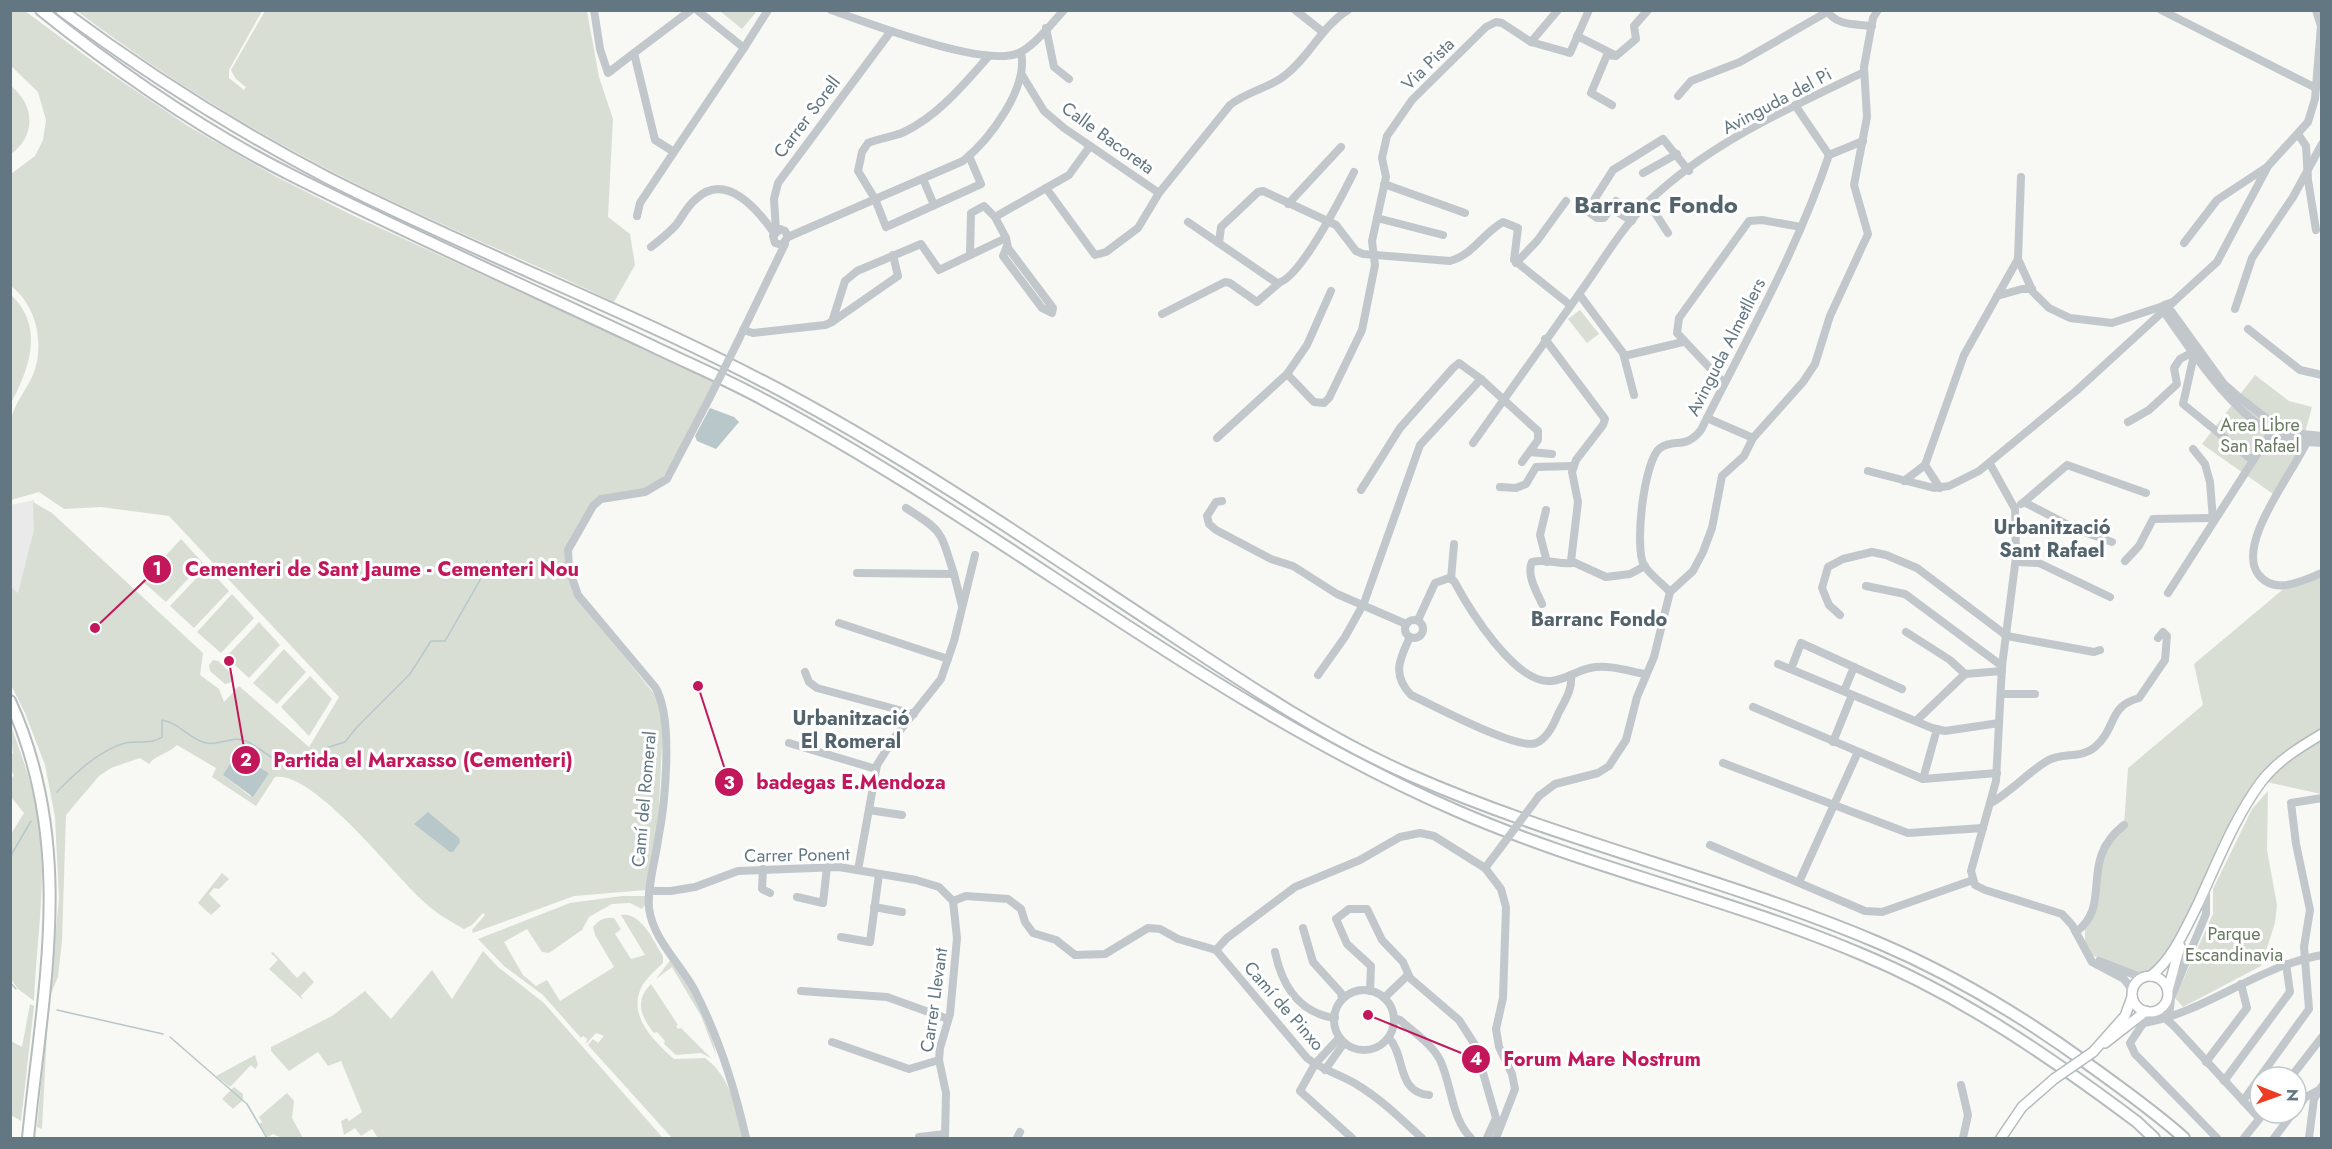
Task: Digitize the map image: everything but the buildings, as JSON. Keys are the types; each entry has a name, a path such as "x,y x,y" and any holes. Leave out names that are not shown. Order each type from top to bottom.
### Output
{"highway":[{"path":"41,10 166,101 286,172 763,399 857,452 1004,543 1246,702 1359,764 1454,810 1522,837 1641,879 1767,918 1860,953 1933,987 2009,1031 2137,1122 2154,1138"},
{"path":"61,10 162,82 244,133 312,169 441,231 666,332 811,407 933,479 1251,688 1364,753 1484,805 1830,923 1920,961 1964,983 2028,1021 2131,1094 2184,1138"},
{"path":"10,701 26,738 39,780 51,861 50,919 28,1138"}],"main road":[{"path":"2093,1052 2125,1016 2136,983 2162,968 2187,927 2244,809 2262,781 2298,748 2322,734"},
{"path":"2001,1138 2022,1107 2054,1079 2148,1011 2162,1007 2169,995 2187,927"},
{"path":"2147,977 2162,981 2169,995"},
{"path":"2133,994 2138,1008 2148,1011"}],"street":[{"path":"594,10 600,49 608,73 691,10"},
{"path":"697,10 744,48"},
{"path":"637,216 640,203 768,10"},
{"path":"831,10 891,31 988,57 1021,52 1064,10"},
{"path":"1294,10 1323,32"},
{"path":"1046,188 1099,256 1138,228 1173,175 1230,105 1241,96 1281,78 1293,68 1323,32 1348,10"},
{"path":"1532,42 1558,10"},
{"path":"1589,10 1577,36 1599,45 1616,56"},
{"path":"1612,105 1591,93 1607,55 1616,56 1636,39 1634,26 1648,10"},
{"path":"1485,868 1539,796 1555,784 1598,773 1609,766 1626,740 1645,674 1654,657 1670,592 1693,571 1712,528 1722,476 1744,456 1753,438 1803,382 1815,364 1830,316 1868,234 1854,185 1867,117 1864,72 1872,26 1878,10"},
{"path":"2161,10 2316,88"},
{"path":"2184,243 2217,200 2268,166 2308,122 2316,88 2321,23 2316,10"},
{"path":"1678,96 1691,81 1740,62 1827,11 1839,22 1872,26"},
{"name":"Via Pista","path":"1385,181 1382,158 1387,136 1412,100 1486,27 1502,22 1532,42 1570,53 1577,36"},
{"path":"1046,28 1054,67 1069,79"},
{"name":"Carrer Sorell","path":"776,261 774,199 777,183 891,31"},
{"path":"775,243 923,179 969,156 978,148 1006,110 1022,75 1021,52"},
{"path":"634,53 656,140 674,152"},
{"path":"969,156 981,184 886,227 858,171 862,152 868,143 903,133 924,120 956,92 988,57"},
{"name":"Avinguda del Pi","path":"1570,305 1648,202 1748,129 1864,72"},
{"name":"Calle Bacoreta","path":"1022,75 1044,111 1090,146 1160,193"},
{"path":"1795,105 1829,155 1863,141"},
{"path":"2298,134 2306,146 2308,180 2316,230"},
{"path":"1616,201 1600,218 1587,211 1613,170 1663,140 1689,171"},
{"path":"2235,309 2252,258 2293,197 2308,165 2322,144"},
{"path":"996,217 1069,175 1090,146"},
{"path":"1288,204 1341,147"},
{"path":"1643,173 1677,154"},
{"name":"Avinguda Almetllers","path":"1645,566 1640,549 1641,518 1652,457 1661,447 1692,440 1707,418 1789,258 1829,155"},
{"path":"1868,471 1940,488 1949,486 1990,464 2076,391 2217,262 2268,166"},
{"path":"1162,314 1225,282 1230,283 1257,302 1293,274 1329,222 1354,172"},
{"path":"2021,177 2018,259 2032,289 2049,308 2070,318 2112,323 2165,308"},
{"path":"923,179 934,205"},
{"path":"1287,374 1314,402 1324,403 1329,398 1362,330 1375,265 1372,241 1385,181 1465,213"},
{"path":"651,247 675,226 698,197 711,192 728,191 740,195 775,232 785,231 786,240"},
{"path":"1219,243 1221,227 1258,192 1263,191 1336,225 1356,251 1374,256 1450,261 1461,258 1491,229 1503,222 1518,228 1516,262"},
{"path":"1516,262 1537,242 1566,201"},
{"path":"1648,202 1668,233"},
{"path":"970,255 971,213 984,206 996,217 1007,244 1053,308 1052,313 1042,308 1003,256 1007,244"},
{"path":"1611,208 1632,221"},
{"path":"1377,218 1443,235"},
{"path":"1724,383 1683,342 1677,333 1679,318 1749,221 1762,220 1801,227"},
{"path":"1188,222 1279,283"},
{"name":"Camí del Romeral","path":"746,1138 721,1057 695,992 652,926 650,891 660,830 666,729 664,706 655,687 578,595 569,569 568,550 593,506 601,499 645,492 667,479 737,343 786,240"},
{"path":"834,321 836,306 845,281 857,271 921,244 939,270 970,255 1007,244"},
{"path":"743,330 753,333 825,325 834,321 898,276 893,255"},
{"path":"1904,481 1926,465 1964,355 2018,259"},
{"path":"1473,443 1570,305 1516,262"},
{"path":"1997,296 2022,289 2032,289"},
{"path":"1217,438 1287,374 1307,345 1331,291"},
{"path":"1579,294 1624,356 1634,395"},
{"path":"836,306 839,312 846,313"},
{"path":"2165,308 2193,353 2220,388 2274,429"},
{"path":"2165,308 2224,384 2282,438 2322,436"},
{"path":"2248,329 2300,370 2322,375"},
{"path":"1545,339 1605,419 1573,469 1578,502 1572,563"},
{"path":"1624,356 1683,342"},
{"path":"2128,422 2149,410 2177,384 2174,368 2180,359 2193,353"},
{"path":"2193,353 2183,404 2252,460"},
{"path":"1361,490 1400,428 1459,363 1538,431 1538,440 1522,462"},
{"path":"1318,675 1345,637 1362,605 1420,445 1480,379"},
{"path":"1707,418 1753,438"},
{"path":"2168,593 2213,520 2274,429"},
{"path":"2309,438 2322,443"},
{"path":"2309,438 2257,533 2252,559 2261,577 2269,584 2277,586 2287,586 2322,573"},
{"path":"2193,449 2205,464 2210,482 2213,520"},
{"path":"1530,452 1552,454"},
{"path":"1990,464 2014,507 2016,562 2002,669 1997,773 1991,803 1971,871 1973,880 1975,885 1985,890 2062,914 2076,932 2092,962 2124,979 2133,994"},
{"path":"1926,465 1940,488"},
{"path":"2014,507 2024,502 2067,465 2145,493"},
{"path":"1500,487 1516,488 1526,484 1536,467 1573,469"},
{"path":"1222,501 1216,502 1208,516 1209,524 1216,530 1270,559 1293,566 1337,594 1406,624"},
{"path":"2024,502 2076,529 2112,542"},
{"path":"906,508 937,528 954,573 962,608"},
{"path":"1546,510 1540,536 1547,562"},
{"path":"2125,561 2139,546 2153,519 2213,520"},
{"path":"1454,544 1451,579 1477,622 1508,658 1535,678 1547,682 1591,668 1616,668 1645,674"},
{"path":"1840,615 1829,605 1822,588 1828,567 1843,559 1872,552 1886,555 1917,568 2007,636 2094,652 2100,650"},
{"name":"Carrer Ponent","path":"650,891 679,890 738,871 827,867 858,870 876,769 894,738 940,680 948,659 975,555"},
{"path":"1542,604 1534,587 1530,567 1532,562 1539,560 1561,565 1572,563 1606,577 1615,578 1645,566 1670,592"},
{"path":"2016,562 2039,563 2110,597"},
{"path":"857,573 954,573"},
{"path":"1418,620 1435,583 1441,579 1451,579"},
{"path":"1866,586 1905,594 2002,669"},
{"path":"1410,620 1418,620 1423,631 1416,638 1410,637 1405,630 1406,624 1410,620"},
{"path":"840,623 948,659"},
{"path":"1906,632 1950,660 1965,674"},
{"path":"1991,803 2009,793 2047,761 2087,753 2100,742 2109,731 2118,710 2125,702 2139,698 2165,660 2167,636 2163,632 2158,638"},
{"path":"1410,637 1399,660 1397,672 1411,695 1515,743 1535,744 1545,737 1569,693 1571,675"},
{"path":"1791,669 1801,643 1902,688"},
{"path":"1778,664 1936,729 1945,731 1999,723"},
{"path":"1844,691 1854,667"},
{"path":"1916,722 1965,674 2002,669"},
{"path":"805,672 809,682 823,690 914,714"},
{"path":"2001,693 2035,694"},
{"path":"1833,742 1852,695"},
{"path":"1753,707 1923,779 1997,773"},
{"path":"1923,779 1936,729"},
{"path":"789,743 876,769"},
{"path":"1799,882 1858,752"},
{"path":"1723,763 1908,833 1983,828"},
{"path":"2269,1065 2310,1009 2304,959 2310,910 2296,844 2291,804 2322,798"},
{"path":"868,810 902,815"},
{"path":"2076,932 2090,917 2095,903 2097,865 2102,849 2112,834 2124,825"},
{"path":"858,870 939,887 953,901 966,896 1008,899 1022,909 1025,922 1033,933 1056,940 1075,955 1105,954 1148,928 1160,929 1178,939 1216,950 1227,938 1295,887 1360,860 1400,837 1420,833 1434,836 1485,868 1501,890 1506,907 1503,998 1496,1029 1499,1047 1512,1074 1515,1089 1496,1138"},
{"path":"1710,845 1865,911 1882,912 1973,880"},
{"path":"797,897 823,903 827,867"},
{"path":"763,869 762,889 770,893"},
{"path":"841,937 870,942 879,874"},
{"path":"2168,1019 2169,995 2206,914 2206,887"},
{"name":"Carrer Llevant","path":"919,1137 945,1136 946,1093 939,1060 948,1019 957,938 953,901"},
{"path":"874,907 902,912"},
{"path":"1370,990 1371,966 1347,944 1336,919 1349,909 1366,909 1371,913 1382,940 1403,962 1408,975 1459,1020 1474,1045 1496,1118 1487,1138"},
{"path":"1303,928 1313,962 1341,993 1342,999"},
{"name":"Camí de Pinxo","path":"1216,950 1273,1020 1315,1065 1355,1083 1383,1102 1422,1138"},
{"path":"1275,952 1284,983 1296,1000 1313,1012 1335,1018"},
{"path":"2085,952 2125,973 2147,977"},
{"path":"2144,1023 2168,1019 2286,964 2322,955"},
{"path":"2224,1081 2290,992 2286,964"},
{"path":"1384,998 1408,975"},
{"path":"2206,1062 2247,1008 2241,984"},
{"path":"1389,1038 1370,1050 1358,1050 1342,1041 1334,1025 1336,1010 1342,999 1352,992 1370,990 1384,998 1394,1011 1389,1038 1404,1078 1411,1089 1420,1094 1429,1095"},
{"path":"801,991 887,997 948,1019"},
{"path":"2169,995 2177,1007 2185,1012"},
{"path":"2217,1138 2135,1054 2130,1042 2144,1023 2148,1011 2168,1019 2248,1105"},
{"path":"1394,1018 1400,1020 1425,1042 1440,1060 1458,1118 1471,1138"},
{"path":"2300,1065 2322,1037"},
{"path":"1342,1041 1315,1065 1300,1091 1352,1138"},
{"path":"1325,1070 1342,1041"},
{"path":"832,1042 909,1069 939,1060"},
{"path":"1961,1085 1968,1115 1963,1138"},
{"path":"2309,1138 2314,1099 2320,1088"},
{"path":"2243,1101 2248,1094"},
{"path":"2244,1138 2255,1125"},
{"path":"2274,1138 2284,1125"}],"shaded area":[{"path":"710,408 734,417 739,422 716,449 697,441 695,436"},
{"path":"34,500 34,529 18,594 11,586 11,505"},
{"path":"240,755 269,773 253,797 223,775 235,756"},
{"path":"428,812 459,838 460,842 453,852 414,824"}],"green space":[{"path":"11,11 25,11 102,68 188,126 275,176 354,216 714,381 679,455 660,480 644,489 600,496 579,522 564,554 566,569 577,598 659,700 663,725 658,825 646,890 574,896 473,933 472,930 485,915 483,913 472,925 464,929 438,913 410,888 331,806 310,790 291,779 275,777 256,806 212,777 216,768 177,745 149,764 140,758 111,768 99,776 66,815 62,941 58,977 49,998 59,898 55,817 45,765 25,713 11,685 10,586 18,593 34,529 33,502 52,513 203,653 200,675 219,689 224,702 239,686 309,747 339,697 169,516 101,507 64,509 39,492 11,500 9,450 12,415 33,375 37,363 38,339 33,315 20,294 11,286 11,174 35,156 43,140 46,120 38,92 11,66","holes":["240,755 269,773 250,796 223,775"]},
{"path":"77,11 262,11 229,70 229,78 244,90 246,87 236,79 231,70 265,11 587,11 599,77 613,119 608,217 630,234 635,265 614,302 425,216 351,181 252,128 163,72"},
{"path":"720,11 757,11 742,29"},
{"path":"11,86 25,102 29,120 25,138 11,154"},
{"path":"11,295 22,307 31,334 28,362 11,403"},
{"path":"1580,310 1599,334 1587,343 1568,319"},
{"name":"Area Libre San Rafael","path":"2255,375 2289,401 2312,407 2302,444 2273,494 2202,444"},
{"path":"181,539 203,563 166,602 142,581"},
{"path":"207,567 229,591 194,628 170,606"},
{"path":"2321,573 2321,794 2262,781 2187,927 2143,978 2085,952 2085,923 2095,897 2102,849 2124,825 2128,768 2203,705 2194,664 2287,586"},
{"path":"232,594 254,618 221,653 197,632"},
{"path":"259,622 280,645 249,678 226,657"},
{"path":"284,649 306,672 277,704 253,683"},
{"path":"213,660 218,661 233,675 232,682 225,684 210,671 209,665"},
{"path":"310,676 332,699 309,736 281,707"},
{"path":"10,723 33,792 42,855 34,1001 18,989 11,979 11,834 24,813 11,797 11,780 14,775 11,771 11,753 13,754"},
{"name":"Parque Escandinavia","path":"2268,791 2267,850 2277,905 2275,923 2261,966 2183,1007 2175,998 2213,914 2213,889 2252,809"},
{"path":"222,873 229,879 219,889 214,888 209,894 221,906 211,915 198,903"},
{"path":"622,896 646,896 645,905 642,909 630,903 612,904 589,917 582,930 549,953 542,952 527,929 504,942 523,975 536,986 547,980 560,1001 614,967 595,935 593,927 600,921 614,918 621,929 615,934 631,959 645,955 621,915 635,918 646,929 663,956 663,963 641,988 638,999 640,1018 651,1036 674,1059 705,1058 721,1074 731,1094 742,1138 672,1138 588,1045 593,1039 598,1043 604,1036 596,1033 586,1044 587,1039 583,1036 581,1038 543,995 504,966 478,939 570,903"},
{"path":"483,951 498,967 544,1003 663,1138 378,1138 372,1129 361,1136 355,1128 344,1135 341,1121 347,1118 349,1121 362,1112 341,1061 328,1066 318,1052 289,1071 271,1051 271,1047 332,1016 365,991 391,1019 432,970 452,999"},
{"path":"273,952 297,978 304,971 314,982 301,996 303,1000 269,969 278,960 271,953"},
{"path":"672,958 705,1017 716,1055 701,1016 672,967 656,979"},
{"path":"651,984 678,1025 676,1026 678,1029 681,1028 711,1058 701,1053 676,1055 664,1044 665,1041 657,1032 654,1033 641,1009 642,997"},
{"path":"30,1004 34,1006 21,1121 11,1115 11,1041 22,1047"},
{"path":"48,1013 42,1129 37,1127"},
{"path":"255,1055 258,1065 255,1069 251,1065 230,1087 216,1076"},
{"path":"234,1087 243,1094 243,1100 233,1109 222,1099"},
{"path":"287,1093 294,1101 292,1118 303,1138 282,1138 273,1134 268,1137 259,1124 262,1122 259,1117"}],"waterway":[{"path":"57,792 79,770 115,746 125,743 149,742 162,737 162,720 174,724 194,738 206,743 241,739 289,767 307,768 317,762 326,748 345,742 410,674 431,641 445,641 479,582 487,561"},
{"path":"10,857 31,821"},
{"path":"10,982 16,989"},
{"path":"57,1010 163,1034"},
{"path":"170,1037 247,1104 267,1138"}],"place":[{"name":"Cementeri de Sant Jaume - Cementeri Nou","path":"95,628"},
{"name":"Partida el Marxasso (Cementeri)","path":"229,661"},
{"name":"badegas E.Mendoza","path":"698,686"},
{"name":"Forum Mare Nostrum","path":"1368,1015"}],"district":[{"name":"Barranc Fondo","path":"1656,205"},
{"name":"Urbanització Sant Rafael","path":"2052,538"},
{"name":"Barranc Fondo","path":"1599,619"},
{"name":"Urbanització El Romeral","path":"851,730"}]}
